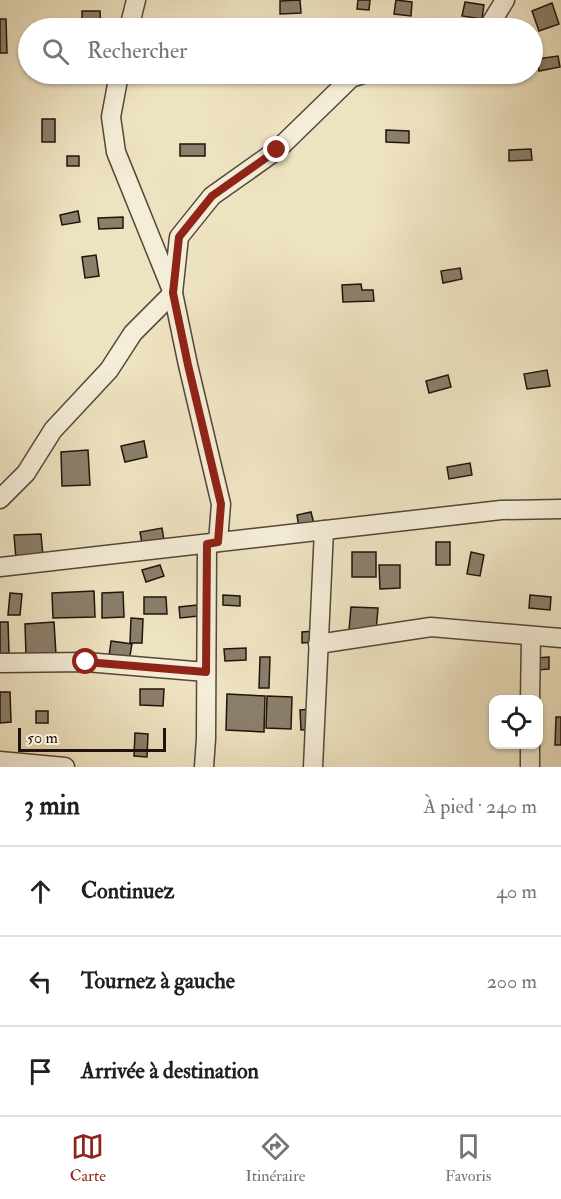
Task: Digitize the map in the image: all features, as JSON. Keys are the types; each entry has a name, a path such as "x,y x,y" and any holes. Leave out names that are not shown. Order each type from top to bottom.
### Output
{"street":[{"path":"132,18 136,0"},
{"path":"494,18 505,0"},
{"path":"116,84 111,117 116,152 173,293 221,504 212,543 204,767"},
{"path":"0,499 26,473 53,430 109,370 133,333 173,293 179,237 212,196 277,150 345,84"},
{"path":"0,567 501,510 561,509"},
{"path":"313,767 324,530"},
{"path":"318,644 431,627 561,638"},
{"path":"530,695 531,637"},
{"path":"0,663 86,662 206,672"},
{"path":"530,749 530,767"},
{"path":"0,761 65,767"}],"building":[{"path":"300,0 301,13 280,14 280,1"},
{"path":"358,0 370,0 369,10 357,9"},
{"path":"396,0 412,2 411,16 394,14"},
{"path":"465,2 484,5 482,18 462,16"},
{"path":"552,3 559,24 543,30 543,18 534,18 532,11"},
{"path":"82,11 100,11 100,18 82,18"},
{"path":"0,19 6,19 7,53 0,53"},
{"path":"558,56 560,67 543,70 543,58"},
{"path":"42,119 55,119 55,142 42,142"},
{"path":"386,130 409,131 409,143 386,142"},
{"path":"180,144 205,144 205,156 180,156"},
{"path":"531,149 532,160 509,161 509,150"},
{"path":"67,156 79,156 79,166 67,166"},
{"path":"78,211 80,222 62,225 60,215"},
{"path":"123,217 123,228 99,229 98,218"},
{"path":"96,255 99,276 85,278 82,257"},
{"path":"460,268 462,279 443,283 441,271"},
{"path":"361,284 362,290 373,290 374,301 343,302 342,285"},
{"path":"547,370 550,386 527,389 524,374"},
{"path":"448,375 451,387 429,393 426,381"},
{"path":"144,441 147,457 125,462 121,446"},
{"path":"88,450 90,485 62,486 61,452"},
{"path":"470,463 472,475 449,479 447,467"},
{"path":"311,512 314,524 299,527 297,515"},
{"path":"162,528 164,540 142,543 140,532"},
{"path":"41,534 43,557 16,559 14,535"},
{"path":"436,542 450,542 450,565 436,565"},
{"path":"352,552 376,552 376,577 352,577"},
{"path":"471,552 484,555 480,576 467,574"},
{"path":"160,565 164,576 146,582 142,570"},
{"path":"379,565 400,565 400,588 380,589"},
{"path":"94,591 95,617 53,618 52,593"},
{"path":"123,592 124,617 102,618 102,593"},
{"path":"10,593 22,594 20,615 8,615"},
{"path":"223,595 240,596 240,606 223,605"},
{"path":"530,595 551,597 550,610 529,608"},
{"path":"144,597 166,597 167,614 144,614"},
{"path":"197,605 198,616 180,618 179,607"},
{"path":"351,607 378,608 376,632 349,630"},
{"path":"131,618 143,619 142,643 130,643"},
{"path":"0,622 8,622 9,653 0,654"},
{"path":"54,622 56,655 26,656 25,624"},
{"path":"315,631 315,642 302,643 302,632"},
{"path":"111,641 132,644 128,667 108,664"},
{"path":"246,648 246,660 225,661 224,649"},
{"path":"260,657 270,657 269,688 259,688"},
{"path":"549,657 549,669 537,670 537,658"},
{"path":"140,689 164,689 163,706 140,705"},
{"path":"0,692 10,692 11,722 0,723"},
{"path":"227,694 265,696 264,732 226,730"},
{"path":"267,696 292,697 291,729 266,728"},
{"path":"311,709 312,729 301,730 300,710"},
{"path":"36,711 48,711 48,723 36,723"},
{"path":"556,717 561,717 561,745 555,745"},
{"path":"135,733 148,734 147,757 134,756"}],"route":[{"path":"86,662 206,672 207,544 218,542 221,504 173,293 179,237 212,196 277,150"}]}
